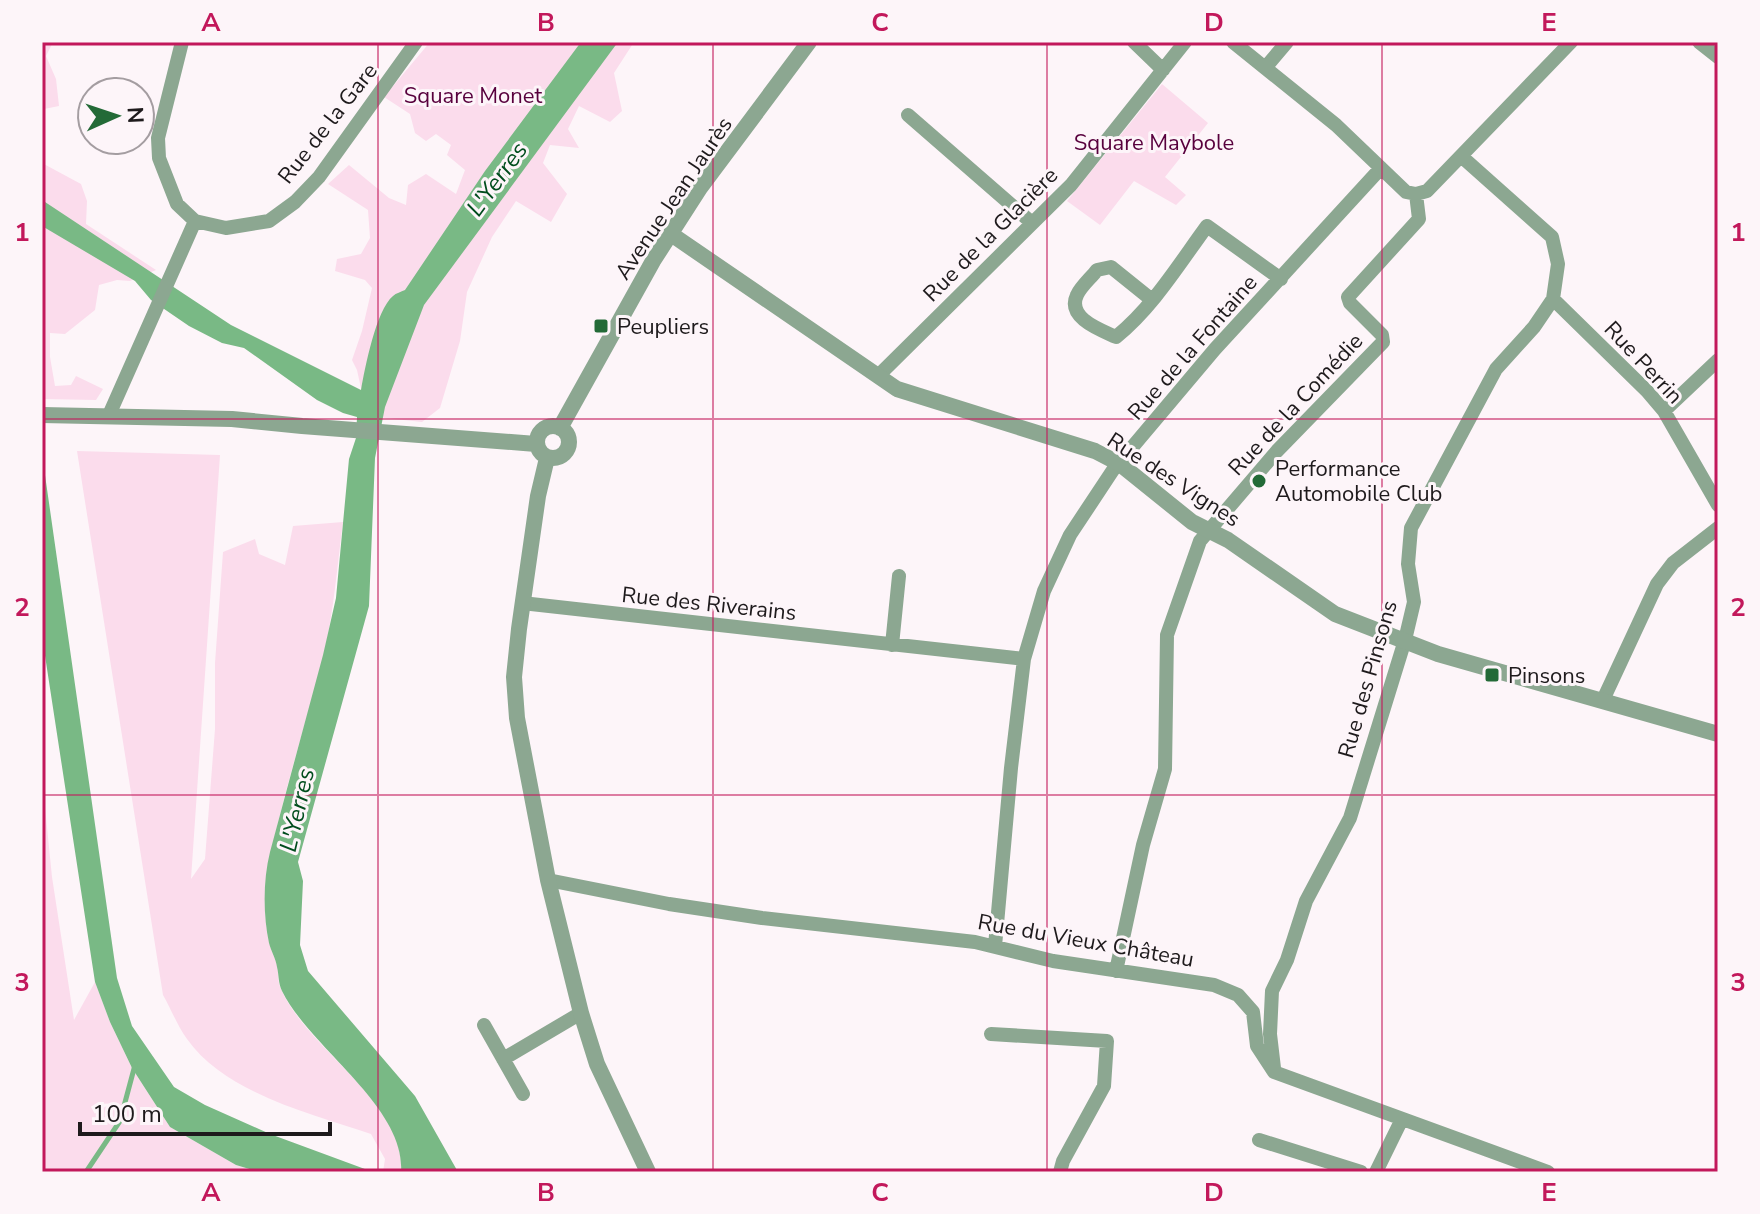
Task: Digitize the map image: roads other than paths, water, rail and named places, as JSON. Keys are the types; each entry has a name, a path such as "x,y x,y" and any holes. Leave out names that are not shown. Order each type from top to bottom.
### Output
{"street":[{"path":"109,415 195,221 177,204 159,158 158,138 182,42"},
{"name":"Rue de la Gare","path":"195,221 237,228 269,221 282,214 319,177 416,42"},
{"name":"Avenue Jean Jaurès","path":"560,428 653,261 700,188 809,42"},
{"path":"1134,42 1163,70"},
{"name":"Rue de la Glacière","path":"879,375 1071,185 1185,42"},
{"path":"1233,42 1336,125 1406,192 1416,194 1427,191 1571,42"},
{"path":"1265,68 1287,42"},
{"path":"1700,42 1718,57"},
{"path":"908,115 1032,223"},
{"name":"Rue des Pinsons","path":"1274,1072 1270,1034 1272,991 1287,960 1306,901 1350,818 1405,640 1414,602 1408,564 1411,528 1496,369 1534,327 1553,299 1558,264 1552,237 1461,156"},
{"name":"Rue de la Fontaine","path":"995,946 1024,659 1044,591 1070,535 1113,470 1215,349 1381,168"},
{"name":"Rue de la Comédie","path":"1209,531 1277,451 1383,342 1382,335 1350,303 1348,297 1419,219 1416,194"},
{"path":"1152,300 1111,267 1097,270 1077,296 1075,305 1078,314 1088,323 1116,337 1135,322 1152,300 1207,226 1281,279"},
{"name":"Rue des Vignes","path":"671,234 897,389 1095,451 1120,464 1192,522 1228,540 1335,614 1438,654 1718,734"},
{"name":"Rue Perrin","path":"1553,299 1664,411 1718,505"},
{"path":"1664,411 1718,360"},
{"path":"47,415 232,419 536,444"},
{"path":"545,427 560,428 569,441 566,451 558,458 547,458 540,453 536,444 538,435 545,427"},
{"path":"547,458 538,496 522,603 514,677 517,718 548,880 581,1013 597,1064 648,1172"},
{"path":"1603,700 1657,584 1673,563 1718,528"},
{"path":"1116,971 1143,845 1165,769 1167,635 1200,541 1209,531"},
{"path":"892,645 899,576"},
{"name":"Rue des Riverains","path":"522,603 1024,659"},
{"name":"Rue du Vieux Château","path":"548,880 669,904 995,946 1053,961 1214,985 1238,995 1253,1012 1257,1046 1274,1072"},
{"path":"503,1059 581,1013"},
{"path":"484,1025 523,1094"},
{"path":"991,1034 1107,1041 1104,1086 1060,1172"},
{"path":"1274,1072 1548,1172"},
{"path":"1376,1172 1402,1119"},
{"path":"1259,1140 1361,1172"}],"water":[{"name":"L'Yerres","path":"581,42 618,42 424,305 385,407 375,458 369,606 298,862 303,881 300,945 308,971 415,1096 458,1172 401,1172 398,1148 388,1124 373,1101 313,1034 282,991 269,943 265,909 270,852 336,598 349,459 356,438 357,417 317,400 244,348 222,343 189,326 151,300 135,281 42,226 42,200 231,325 361,390 372,340 387,303 405,290 485,171"},
{"path":"42,454 117,978 132,1026 174,1087 205,1105 270,1134 373,1172 259,1172 236,1165 170,1127 132,1068 110,1022 95,982 42,636"}],"waterway":[{"path":"86,1172 120,1121 135,1065"}],"place":[{"name":"Peupliers","path":"601,326"},
{"name":"Performance Automobile Club","path":"1259,481"},
{"name":"Pinsons","path":"1492,675"}],"park label":[{"name":"Square Monet","path":"473,95"},
{"name":"Square Maybole","path":"1154,142"}]}
